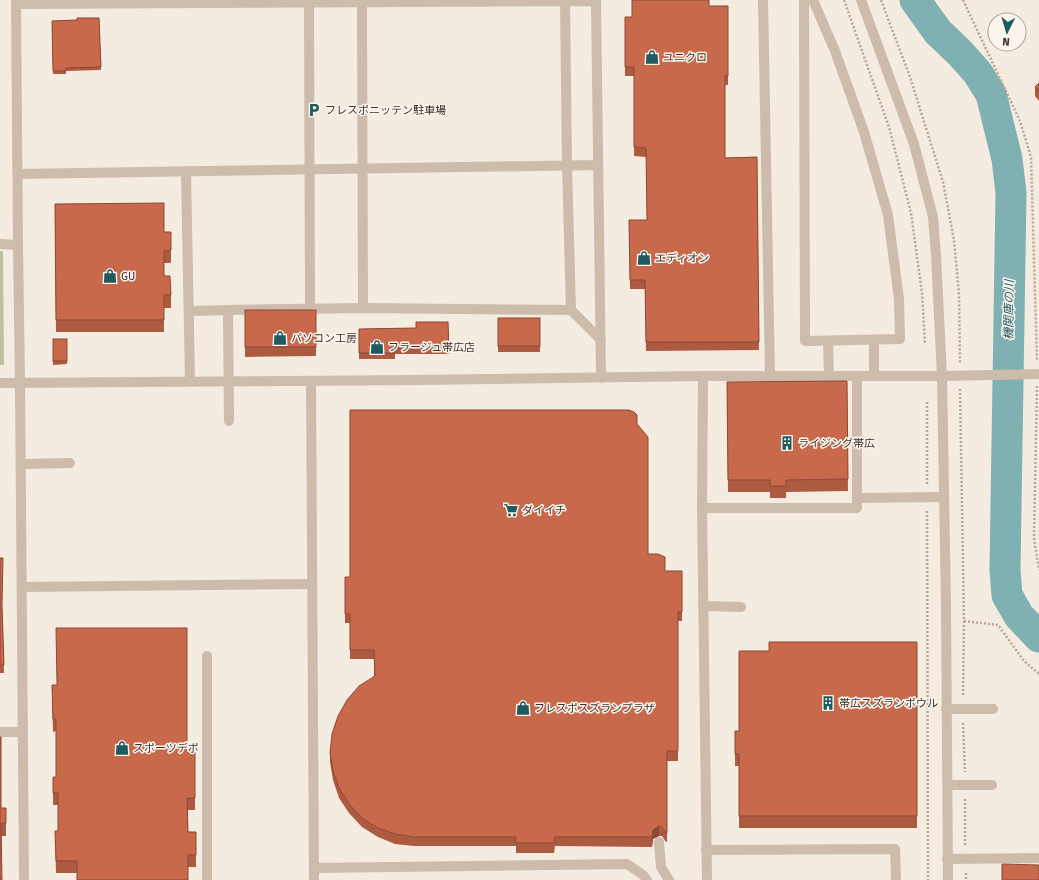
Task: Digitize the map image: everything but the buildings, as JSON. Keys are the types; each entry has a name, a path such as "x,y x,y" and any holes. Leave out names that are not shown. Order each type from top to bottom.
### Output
{"street":[{"path":"763,0 770,376"},
{"path":"804,0 805,341 900,339 899,299 888,215 864,132 835,51 813,0"},
{"path":"861,0 914,144 933,217 942,376 948,880"},
{"path":"565,1 567,166 571,310 601,340"},
{"path":"24,880 16,2 362,3 596,1 601,378"},
{"path":"309,3 310,309"},
{"path":"362,3 363,308"},
{"path":"18,174 598,165"},
{"path":"186,171 190,381"},
{"path":"0,244 18,245"},
{"path":"188,311 363,308 571,310"},
{"path":"228,310 229,421"},
{"path":"874,340 874,376"},
{"path":"828,341 828,376"},
{"path":"0,383 1034,374"},
{"path":"703,376 702,508 707,880"},
{"path":"702,508 857,508 857,376"},
{"path":"311,381 314,880"},
{"path":"21,464 70,463"},
{"path":"857,498 944,497"},
{"path":"22,587 312,584"},
{"path":"703,606 741,607"},
{"path":"207,656 207,880"},
{"path":"946,709 992,710"},
{"path":"0,732 22,732"},
{"path":"948,785 992,785"},
{"path":"659,842 661,867 669,880"},
{"path":"706,850 895,849 896,880"},
{"path":"947,859 1039,858"},
{"path":"314,868 627,864 644,876 647,880"}],"path":[{"path":"844,0 889,127 911,213 922,293 925,346"},
{"path":"964,0 1020,121 1031,157 1034,374 1034,538 1039,570"},
{"path":"927,399 928,880"},
{"path":"966,880 963,709 964,621 998,625 1024,661 1039,674"}],"green space":[{"path":"0,251 3,251 4,365 0,365"}],"waterway":[{"name":"機関庫の川","path":"915,0 938,32 977,72 991,94 1007,159 1011,193 1005,570 1007,595 1019,616 1039,637"}],"place":[{"name":"ユニクロ","path":"652,57"},
{"name":"フレスポニッテン駐車場","path":"314,110"},
{"name":"エディオン","path":"644,258"},
{"name":"GU","path":"110,276"},
{"name":"パソコン工房","path":"280,338"},
{"name":"フラージュ帯広店","path":"377,347"},
{"name":"ライジング帯広","path":"787,443"},
{"name":"ダイイチ","path":"511,510"},
{"name":"帯広スズランボウル","path":"828,703"},
{"name":"フレスポスズランプラザ","path":"523,708"},
{"name":"スポーツデポ","path":"122,748"}]}
